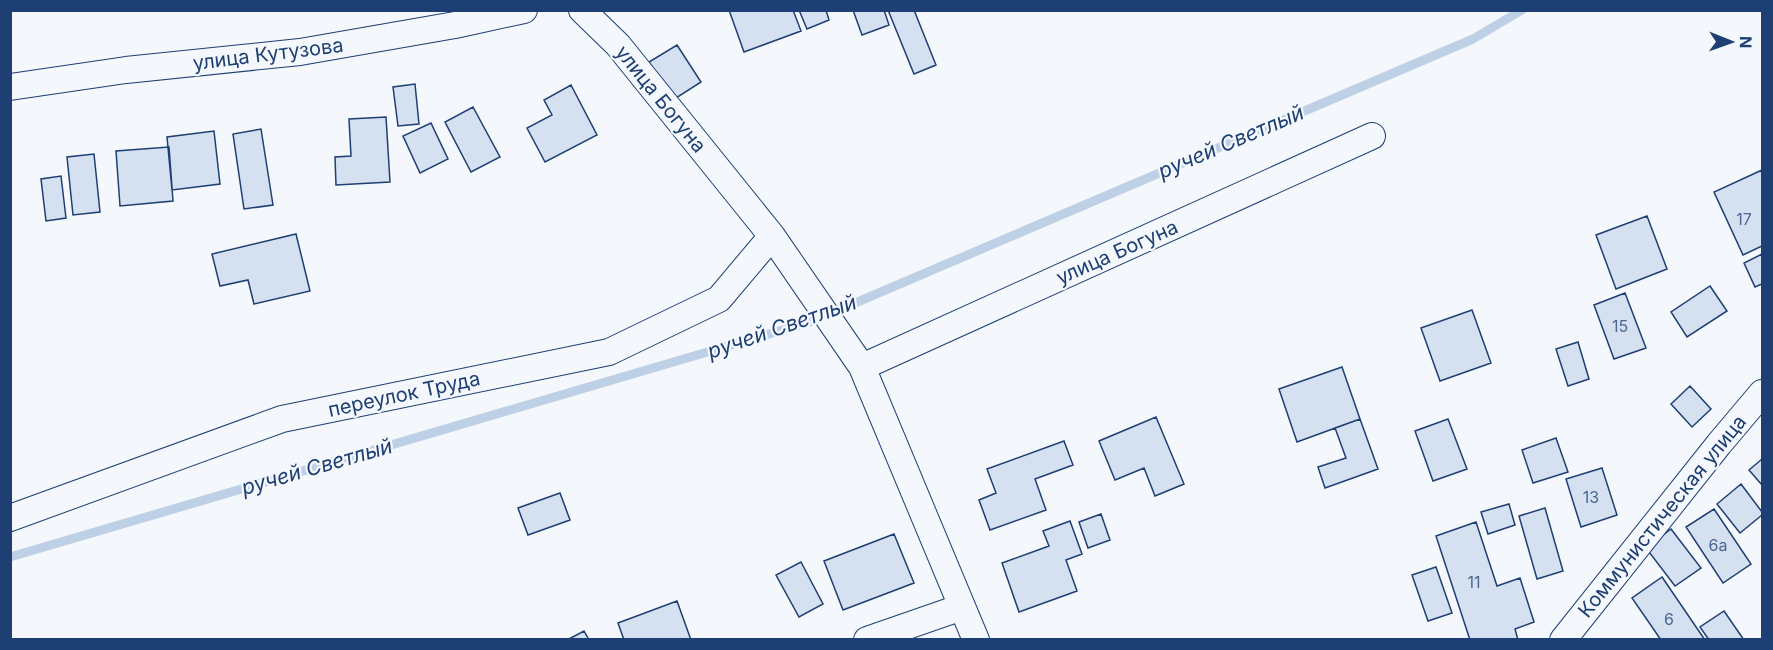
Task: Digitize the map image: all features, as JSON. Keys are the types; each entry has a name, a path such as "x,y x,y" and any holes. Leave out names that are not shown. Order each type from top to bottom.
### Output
{"street":[{"name":"улица Кутузова","path":"10,87 126,70 300,52 451,18 524,10"},
{"name":"улица Богуна","path":"582,10 618,45 772,236 862,367 976,639"},
{"name":"улица Богуна","path":"862,367 1371,136"},
{"name":"переулок Труда","path":"10,518 282,419 609,352 719,299 772,236"},
{"name":"Коммунистическая улица","path":"1563,639 1762,393"},
{"path":"867,639 962,607"}],"building":[{"path":"729,10 793,10 801,31 744,52"},
{"path":"799,10 826,10 829,20 807,29"},
{"path":"853,10 884,10 889,25 862,35"},
{"path":"888,10 914,10 936,65 914,74"},
{"path":"677,45 701,82 673,100 649,62"},
{"path":"415,84 419,124 398,126 393,87"},
{"path":"571,85 597,135 545,162 527,128 552,115 544,100"},
{"path":"473,107 500,157 471,172 445,122"},
{"path":"386,117 390,182 336,185 335,157 351,156 349,119"},
{"path":"431,123 448,159 420,173 403,136"},
{"path":"261,129 273,205 244,209 233,134"},
{"path":"214,131 220,184 172,190 167,137"},
{"path":"169,147 173,201 120,206 116,151"},
{"path":"94,154 100,212 73,215 67,157"},
{"path":"1762,170 1762,246 1743,255 1714,192"},
{"path":"61,176 66,218 46,221 41,179"},
{"path":"1647,216 1667,269 1616,289 1596,235"},
{"path":"296,234 310,291 254,304 248,280 220,286 212,254"},
{"path":"1762,254 1762,284 1755,287 1744,263"},
{"path":"1710,286 1727,311 1687,337 1671,312"},
{"path":"1625,293 1646,348 1614,359 1594,305"},
{"path":"1472,310 1491,363 1440,381 1421,328"},
{"path":"1578,342 1589,379 1568,386 1556,349"},
{"path":"1342,367 1360,419 1297,442 1279,389"},
{"path":"1690,386 1711,409 1692,427 1671,404"},
{"path":"1156,417 1184,484 1155,496 1144,468 1115,480 1099,441"},
{"path":"1360,419 1378,469 1325,488 1318,467 1346,458 1335,428"},
{"path":"1448,419 1467,469 1433,481 1415,431"},
{"path":"1556,438 1568,472 1533,483 1522,450"},
{"path":"1064,441 1073,465 1035,479 1046,510 990,530 979,500 996,493 987,469"},
{"path":"1762,459 1762,485 1749,470"},
{"path":"1602,468 1617,515 1581,527 1566,479"},
{"path":"1741,484 1762,515 1740,533 1717,504"},
{"path":"560,493 570,520 528,535 518,508"},
{"path":"1509,504 1515,525 1488,534 1481,512"},
{"path":"1545,508 1563,571 1537,579 1519,516"},
{"path":"1714,509 1751,564 1723,583 1686,527"},
{"path":"1101,514 1110,540 1088,548 1079,522"},
{"path":"1070,521 1082,554 1066,560 1077,591 1019,612 1002,563 1049,546 1043,531"},
{"path":"1476,522 1497,586 1520,578 1534,622 1515,629 1518,640 1470,640 1436,536"},
{"path":"1671,529 1701,568 1675,586 1646,548"},
{"path":"894,534 914,583 843,610 824,561"},
{"path":"801,562 823,604 799,617 776,575"},
{"path":"1436,567 1452,613 1428,621 1412,575"},
{"path":"1662,577 1705,640 1661,640 1632,598"},
{"path":"677,601 691,640 624,640 618,623"},
{"path":"1724,611 1744,640 1709,640 1700,627"},
{"path":"584,631 589,640 567,640"}],"waterway":[{"name":"ручей Светлый","path":"10,557 813,321 1473,39 1522,10"}]}
